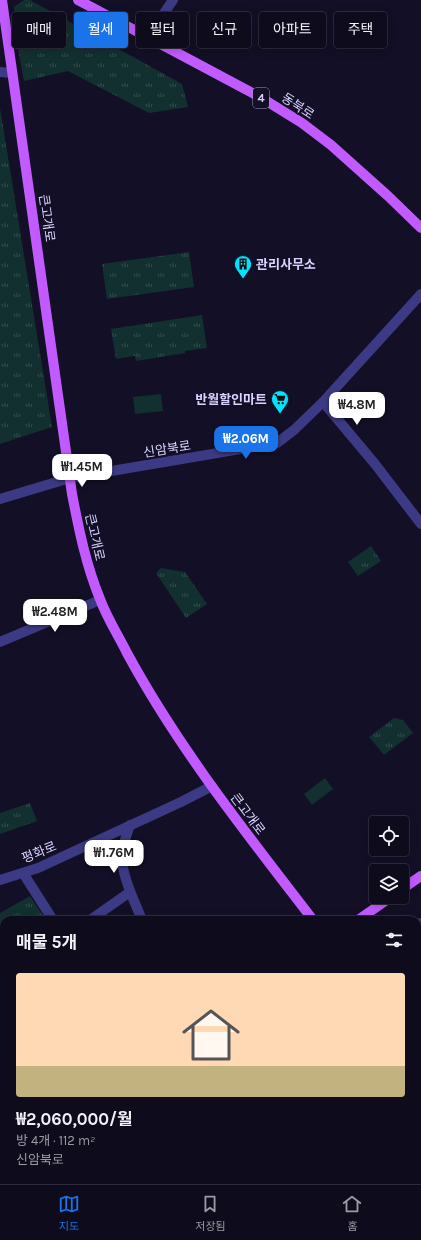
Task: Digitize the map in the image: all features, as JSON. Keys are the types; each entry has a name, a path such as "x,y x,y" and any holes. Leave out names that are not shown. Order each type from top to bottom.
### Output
{"main road":[{"name":"큰고개로","path":"2,0 70,478 79,534 86,563 100,600 143,681 212,786 310,916"},
{"name":"동북로","path":"78,0 136,31"},
{"name":"동북로","path":"168,48 253,94 302,123 382,190 421,228"},
{"path":"409,884 421,876"},
{"path":"364,916 381,904"}],"street":[{"path":"166,12 174,0"},
{"path":"0,72 12,73"},
{"name":"신암북로","path":"0,499 70,478 277,443 290,434 323,402 421,294"},
{"path":"323,402 375,464 421,524"},
{"path":"0,642 51,622 100,600"},
{"name":"평화로","path":"0,880 57,859 212,786"},
{"path":"130,825 122,855 130,892 140,916"},
{"path":"22,873 50,916"},
{"path":"96,916 130,892"}],"green space":[{"path":"24,0 30,0 52,12 14,12 14,7"},
{"path":"66,20 74,24 74,48 117,48 182,84 188,107 149,113 68,71 24,81 18,48 66,48"},
{"path":"0,108 52,427 0,444"},
{"path":"189,252 194,287 107,299 102,264"},
{"path":"202,315 207,348 136,361 135,356 116,359 111,329"},
{"path":"161,394 163,411 135,414 133,397"},
{"path":"371,546 381,561 358,576 348,562"},
{"path":"161,568 185,572 207,604 186,618 156,573"},
{"path":"394,718 403,720 413,733 384,755 369,737"},
{"path":"325,778 333,789 312,805 304,794"},
{"path":"30,803 37,821 0,834 0,813"},
{"path":"30,896 43,916 0,916 0,913"}],"place":[{"name":"관리사무소","path":"243,279"},
{"name":"반월할인마트","path":"280,414"}]}
